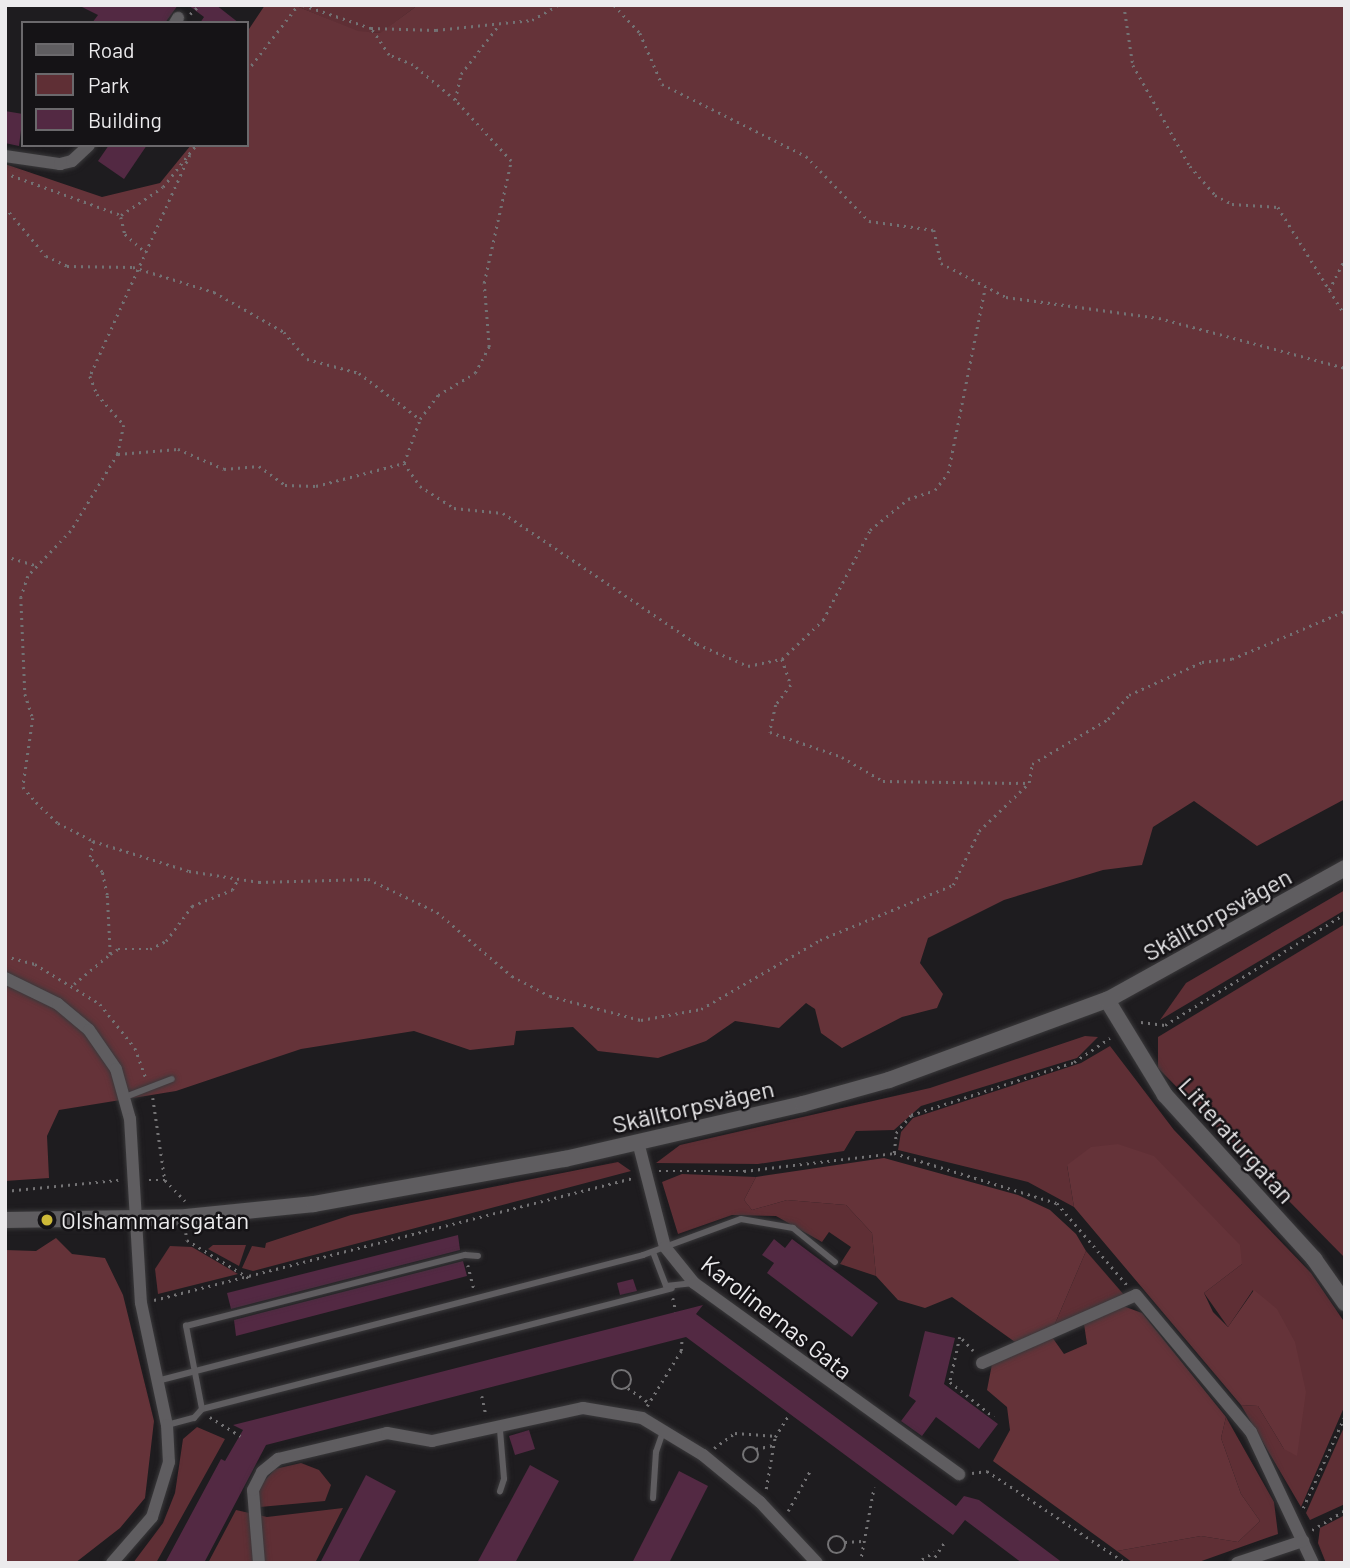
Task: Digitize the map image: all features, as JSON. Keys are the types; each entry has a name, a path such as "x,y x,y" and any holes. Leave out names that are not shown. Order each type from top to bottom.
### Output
{"street":[{"path":"5,156 60,164 72,161 87,147"},
{"name":"Skälltorpsvägen","path":"5,1220 136,1219 363,1196 638,1142 889,1080 1107,1000 1345,869"},
{"path":"5,978 46,996 81,1022 113,1063 125,1097 141,1303 167,1425 169,1462 152,1517 112,1563"},
{"name":"Litteraturgatan","path":"1107,1000 1165,1095 1314,1259 1345,1303"},
{"name":"Karolinernas Gata","path":"638,1142 659,1249 694,1283 959,1474"},
{"path":"982,1363 1136,1295 1251,1433 1293,1516 1312,1563"},
{"path":"259,1563 253,1490 262,1472 278,1459 387,1433 432,1441 500,1430 583,1408 642,1418 703,1455 760,1502 817,1563"},
{"path":"1242,1562 1303,1541"}],"lane":[{"path":"125,1097 172,1079"},
{"path":"157,1381 659,1249 726,1222 762,1220 793,1228 835,1262"},
{"path":"659,1249 664,1283 672,1288"},
{"path":"202,1409 197,1371 186,1326 465,1255 478,1256"},
{"path":"167,1425 194,1418 202,1409 694,1283"},
{"path":"500,1430 504,1479 500,1491"},
{"path":"653,1498 656,1452 663,1432"}],"path":[{"path":"248,70 298,5"},
{"path":"303,5 371,28 436,30 532,20 558,5"},
{"path":"614,5 640,33 662,84 806,156 869,221 934,230 941,264 985,287 1032,303 1159,318 1345,368"},
{"path":"1124,5 1133,65 1190,166 1215,195 1232,204 1278,207 1345,315"},
{"path":"455,100 461,75 499,25"},
{"path":"371,28 390,55 413,65 455,100 511,161 484,283 489,347 475,373 438,395 420,419 404,463"},
{"path":"195,147 90,376 124,425 118,454 71,531 37,566 21,597 25,694 33,718 23,787 58,823 93,841 158,864 238,879 368,879 437,912 512,976 550,996 641,1020 672,1018 701,1009 820,940 953,885 979,831 1029,783 1032,764 1108,719 1129,695 1202,662 1232,659 1315,625 1331,612 1345,611"},
{"path":"121,215 163,187 190,155"},
{"path":"5,173 121,215"},
{"path":"5,207 46,256 66,266 139,269 168,274 250,309 284,332 307,359 359,373 420,419"},
{"path":"121,215 125,234 146,253"},
{"path":"1329,290 1345,259"},
{"path":"404,463 419,486 454,508 503,513 697,644 748,666 782,659 823,620 870,530 908,499 935,490 948,473 985,287"},
{"path":"118,454 178,449 224,470 259,466 285,485 316,486 404,463"},
{"path":"5,556 37,566"},
{"path":"782,659 790,685 776,705 770,732 842,757 883,781 1029,783"},
{"path":"93,841 90,857 102,872 107,895 110,954"},
{"path":"73,985 118,949 150,949 166,941 192,906 232,890 238,879"},
{"path":"894,1153 896,1133 911,1115 1074,1062 1140,1022 1165,1025 1345,914"},
{"path":"469,1269 471,1279"},
{"path":"982,1363 976,1364 972,1347 960,1337 950,1382 994,1417"},
{"path":"642,1418 648,1402 681,1351 682,1338"},
{"path":"628,1388 630,1374 618,1372 614,1385 628,1388 648,1402"},
{"path":"202,1409 240,1436"},
{"path":"760,1502 775,1437 788,1416"},
{"path":"1293,1516 1302,1510 1345,1416"},
{"path":"703,1455 735,1433 775,1437"},
{"path":"756,1449 757,1460 745,1461 745,1449 774,1445"},
{"path":"779,1525 810,1471"},
{"path":"959,1474 987,1471 1126,1563"},
{"path":"860,1563 874,1487"},
{"path":"1303,1541 1345,1510"},
{"path":"845,1542 838,1554 828,1549 833,1536 845,1542 863,1541"},
{"path":"916,1563 935,1552 946,1540"},
{"path":"931,1563 935,1552"}],"green space":[{"path":"294,5 418,5 381,33 358,32"},
{"path":"1345,890 1345,910 1160,1020 1186,983"},
{"path":"1345,924 1345,1258 1158,1068 1158,1037"},
{"path":"1085,1036 1098,1037 1077,1058 921,1106 894,1130 856,1131 844,1151 758,1164 656,1163 680,1145 930,1088"},
{"path":"1110,1046 1174,1130 1311,1273 1345,1323 1345,1405 1301,1507 1241,1405 1258,1406 1284,1449 1253,1290 1228,1327 1204,1293 1242,1264 1067,1165 1074,1207 1028,1182 898,1150 901,1132 913,1118 1081,1063"},
{"path":"618,1162 631,1171 253,1271 242,1268 252,1246 265,1248 266,1243 351,1215"},
{"path":"682,1174 756,1177 744,1200 752,1210 787,1200 846,1205 872,1233 876,1276 840,1264 851,1247 829,1232 822,1242 776,1216 732,1215 678,1234 662,1182"},
{"path":"213,1245 246,1245 239,1266 208,1249"},
{"path":"170,1246 192,1247 238,1274 158,1294 155,1269"},
{"path":"1086,1251 1125,1296 1054,1326"},
{"path":"1226,1417 1274,1502 1278,1534 1196,1563 1133,1563 1117,1551 1201,1536 1238,1542 1260,1521 1241,1494 1221,1438"},
{"path":"197,1427 225,1439 156,1563 133,1563 163,1523 175,1493 183,1439"},
{"path":"1344,1427 1345,1504 1310,1520 1306,1513"},
{"path":"301,1463 319,1470 331,1485 325,1501 260,1507 257,1489 275,1469"},
{"path":"343,1508 315,1563 208,1563 236,1510 267,1517"},
{"path":"1345,1515 1345,1563 1326,1563 1318,1543 1320,1528"}],"shaded area":[{"path":"265,5 294,5 358,31 380,33 418,5 1345,5 1345,799 1257,846 1194,801 1153,827 1142,865 1103,870 1004,900 928,938 920,963 943,994 937,1008 902,1017 842,1048 821,1033 815,1009 806,1003 779,1028 735,1021 706,1041 658,1058 598,1051 573,1027 516,1031 514,1045 470,1050 414,1031 301,1049 176,1091 59,1110 47,1136 49,1178 5,1181 5,164 102,197 160,183 189,147 248,147 248,30"},
{"path":"1118,1144 1154,1156 1240,1245 1242,1264 1204,1293 1213,1312 1228,1327 1254,1290 1277,1309 1295,1342 1306,1392 1297,1456 1284,1449 1258,1406 1241,1405 1074,1207 1067,1165 1091,1147"},
{"path":"884,1158 1018,1195 1050,1210 1076,1234 1086,1251 1054,1326 1015,1342 952,1297 925,1308 898,1300 876,1276 872,1233 846,1205 787,1200 752,1210 744,1200 756,1177"},
{"path":"56,1238 72,1254 105,1258 123,1295 154,1421 145,1498 120,1528 75,1563 5,1563 5,1250 36,1251"},
{"path":"1123,1306 1142,1313 1226,1417 1221,1438 1241,1494 1260,1521 1238,1542 1201,1536 1117,1551 993,1461 1010,1430 1007,1407 987,1390 992,1364 1052,1337 1064,1354 1087,1344 1084,1324"}],"building":[{"path":"78,5 178,5 166,21 94,21 98,15"},
{"path":"188,5 216,5 236,21 201,21 204,17"},
{"path":"5,111 21,114 19,146 5,143"},
{"path":"108,147 146,147 124,179 98,161"},
{"path":"458,1235 460,1250 231,1309 227,1293"},
{"path":"774,1239 785,1248 792,1239 878,1303 852,1337 767,1273 774,1263 762,1255"},
{"path":"463,1261 467,1276 236,1336 234,1320"},
{"path":"633,1279 637,1291 620,1295 617,1283"},
{"path":"703,1305 696,1314 956,1506 964,1496 979,1500 1063,1563 1022,1563 965,1520 953,1535 686,1337 266,1445 204,1563 165,1563 221,1459 225,1461 243,1430 233,1425"},
{"path":"925,1331 955,1338 944,1384 998,1424 979,1449 936,1417 922,1436 901,1421 916,1401 909,1396"},
{"path":"529,1430 535,1449 515,1455 509,1436"},
{"path":"530,1465 559,1481 515,1563 477,1563"},
{"path":"679,1471 708,1486 669,1563 632,1563"},
{"path":"366,1475 396,1491 358,1563 320,1563"}],"place":[{"name":"Olshammarsgatan","path":"47,1220"}]}
